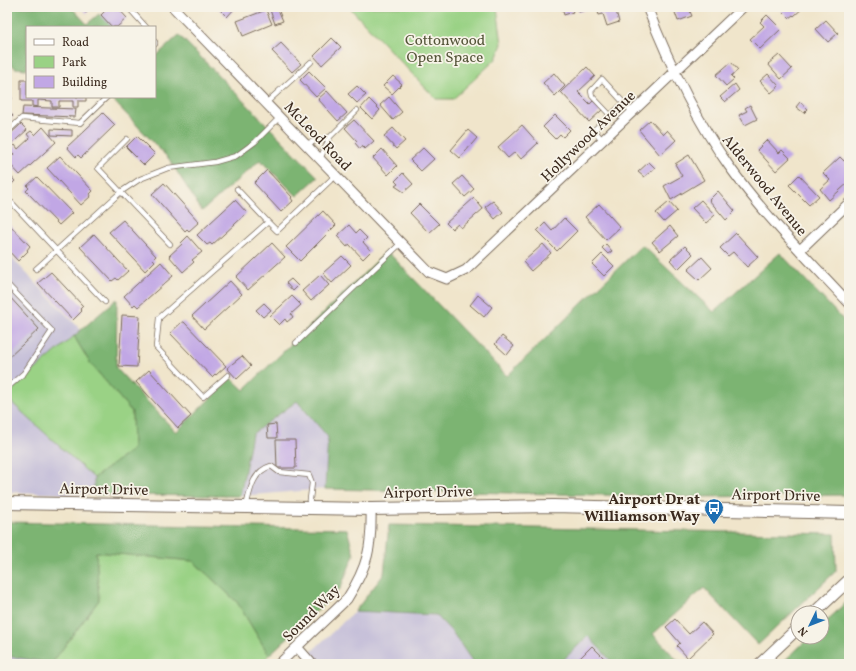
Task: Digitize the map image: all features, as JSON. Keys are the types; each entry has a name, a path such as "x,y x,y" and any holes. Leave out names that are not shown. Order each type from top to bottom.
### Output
{"main road":[{"name":"Airport Drive","path":"7,503 370,509 553,506 849,512"}],"street":[{"name":"McLeod Road","path":"173,7 429,272 447,279"},
{"name":"Alderwood Avenue","path":"647,7 674,73 695,113 729,167 800,250 849,303"},
{"name":"Hollywood Avenue","path":"447,279 466,270 743,7"},
{"path":"800,250 849,203"},
{"name":"Sound Way","path":"279,664 347,599 365,568 371,536 370,509"},
{"path":"822,605 849,580"},
{"path":"760,664 790,636"},
{"path":"297,648 312,664"}],"lane":[{"path":"128,7 145,26"},
{"path":"266,103 311,62"},
{"path":"610,115 592,96 591,91 602,79 633,113"},
{"path":"7,132 22,118 80,123 106,98"},
{"path":"603,141 594,130 624,103"},
{"path":"320,159 330,137 357,110"},
{"path":"36,269 121,192 150,174 168,168 215,162 236,156 255,142 280,117"},
{"path":"305,144 330,137"},
{"path":"127,139 98,168 170,244"},
{"path":"237,189 277,231 336,175"},
{"path":"12,203 105,302"},
{"path":"228,375 203,397 156,347 159,318 268,222"},
{"path":"296,343 401,243"},
{"path":"7,284 52,331 24,373 7,388"},
{"path":"246,507 252,482 264,468 271,466 280,472 309,475 312,483 309,508"}],"shaded area":[{"path":"7,253 81,330 7,394"},
{"path":"7,396 9,400 94,478 94,495 7,492"},
{"path":"297,401 328,437 325,489 240,496 252,434"},
{"path":"355,611 436,615 453,633 474,664 298,664"},
{"path":"588,636 614,664 559,664"},
{"path":"7,656 59,664 7,664"}],"green space":[{"path":"7,7 71,7 87,24 99,14 112,26 26,26 26,69 15,68 7,59"},
{"name":"Cottonwood Open Space","path":"349,7 497,7 502,44 496,59 453,99 436,99"},
{"path":"179,35 318,177 297,196 260,160 202,211 169,159 111,98 156,98 156,56"},
{"path":"642,245 714,312 780,253 849,326 849,495 694,497 325,489 328,437 297,401 252,434 240,496 94,495 94,478 133,449 132,412 90,363 74,336 117,299 116,368 176,432 231,378 244,390 387,251 507,376"},
{"path":"74,336 90,363 132,412 133,449 94,478 9,400 7,394"},
{"path":"7,522 347,529 354,555 340,589 269,655 237,602 193,561 96,552 99,600 52,663 7,656"},
{"path":"389,525 835,534 836,571 800,605 790,605 790,615 758,645 704,588 653,634 681,664 614,664 588,636 559,664 474,664 453,633 436,615 355,611 384,574"},
{"path":"96,552 193,561 237,602 269,655 260,664 52,663 99,600"},
{"path":"849,600 849,664 781,664 801,645 830,645 830,618"}],"building":[{"path":"81,7 92,7 86,13"},
{"path":"109,7 117,7 127,18 118,26 111,26 101,15"},
{"path":"217,7 236,7 227,17"},
{"path":"277,7 283,21 275,24 270,10"},
{"path":"537,7 548,7 548,8 537,10"},
{"path":"571,7 573,12 564,15 562,8"},
{"path":"577,7 593,7 579,12"},
{"path":"596,7 618,7 619,10 616,11 619,22 607,26 603,14 599,15"},
{"path":"673,7 688,7 692,16 678,21"},
{"path":"784,7 804,7 794,16 793,15 789,18 781,10"},
{"path":"266,10 272,24 243,36 237,21"},
{"path":"767,15 781,29 760,49 750,39 764,26 760,22"},
{"path":"826,20 838,33 828,42 816,29"},
{"path":"332,38 341,47 322,65 314,56"},
{"path":"281,43 301,64 292,72 272,51"},
{"path":"779,55 792,69 781,79 768,64"},
{"path":"731,62 738,70 731,76 734,79 726,86 716,75"},
{"path":"587,67 595,76 578,92 590,104 593,101 602,110 589,122 561,92"},
{"path":"309,71 326,88 316,97 300,80"},
{"path":"554,73 565,86 555,96 543,83"},
{"path":"768,74 779,86 771,93 760,81"},
{"path":"393,76 402,84 392,94 383,86"},
{"path":"7,80 12,99 7,100"},
{"path":"21,80 26,80 26,98 86,98 86,101 78,101 78,107 73,107 73,101 59,101 59,107 52,107 52,101 38,100 38,107 32,106 32,101 21,101"},
{"path":"735,84 739,90 725,102 720,97"},
{"path":"357,86 366,95 357,103 348,94"},
{"path":"327,91 347,113 338,121 318,99"},
{"path":"389,97 402,112 393,120 380,105"},
{"path":"369,99 380,110 372,119 361,108"},
{"path":"800,102 808,109 804,113 796,107"},
{"path":"750,105 757,119 745,125 739,115 747,111 745,108"},
{"path":"23,107 76,109 75,117 22,115"},
{"path":"8,110 13,116 7,122 7,111"},
{"path":"103,113 115,125 81,158 78,155 76,157 67,147"},
{"path":"555,115 570,130 563,137 560,134 555,139 543,127"},
{"path":"354,120 374,141 365,149 362,146 360,149 355,143 357,141 345,128"},
{"path":"650,120 663,134 667,130 676,140 660,155 639,130"},
{"path":"21,124 27,130 7,148 7,137"},
{"path":"522,125 538,143 521,159 515,152 508,158 498,147"},
{"path":"43,127 56,142 20,175 7,161 14,154 10,150 15,145 18,149 30,138 27,134 31,131 35,135"},
{"path":"393,128 405,141 396,149 384,136"},
{"path":"51,129 72,130 72,136 51,135"},
{"path":"468,130 477,138 460,158 451,150"},
{"path":"137,136 155,154 144,165 126,147"},
{"path":"767,140 779,153 782,150 790,158 776,171 757,150"},
{"path":"423,148 434,159 421,171 410,160"},
{"path":"382,149 397,166 388,175 373,158"},
{"path":"689,155 704,180 671,200 664,186 682,176 675,164"},
{"path":"60,156 93,191 90,194 91,196 81,205 47,168"},
{"path":"840,157 844,161 849,157 849,182 829,200 820,189 830,180 823,173"},
{"path":"649,162 655,168 644,177 638,172"},
{"path":"267,170 292,197 291,198 293,201 281,212 254,183"},
{"path":"7,172 15,181 7,189"},
{"path":"403,173 413,184 404,192 395,186 398,184 395,181"},
{"path":"799,175 819,196 809,205 789,185"},
{"path":"462,176 474,189 465,197 453,184"},
{"path":"37,177 72,213 59,225 26,191 29,188 27,186"},
{"path":"164,183 199,222 189,231 187,229 185,231 152,194"},
{"path":"718,191 735,211 726,220 709,200"},
{"path":"474,198 483,209 461,228 458,224 452,229 446,223"},
{"path":"235,200 247,213 212,245 210,243 207,245 197,235"},
{"path":"701,200 715,215 706,223 692,208"},
{"path":"493,201 503,212 495,219 485,207"},
{"path":"669,202 677,211 664,222 656,213"},
{"path":"419,204 439,224 429,233 410,213"},
{"path":"599,204 620,227 606,240 585,217"},
{"path":"323,211 336,225 300,261 286,247"},
{"path":"564,218 577,231 557,251 537,231 545,223 552,231"},
{"path":"123,220 156,256 153,259 155,261 145,271 109,232"},
{"path":"7,222 30,246 27,250 28,251 18,261 7,249"},
{"path":"349,225 356,233 359,230 367,238 363,242 371,251 363,259 349,244 347,247 337,236"},
{"path":"670,226 678,236 660,251 652,242"},
{"path":"736,233 758,257 747,267 733,252 728,256 720,248"},
{"path":"94,234 128,271 118,280 116,278 112,281 80,247"},
{"path":"188,236 202,252 192,260 194,262 183,272 169,256"},
{"path":"272,243 285,257 248,290 236,277"},
{"path":"543,244 551,253 531,271 523,262"},
{"path":"606,244 612,251 608,254 602,248"},
{"path":"685,246 693,254 678,269 670,260"},
{"path":"602,254 614,266 604,276 592,264"},
{"path":"342,256 351,265 332,283 323,273"},
{"path":"702,257 712,268 699,280 688,270"},
{"path":"161,262 173,276 138,307 135,304 133,306 124,296"},
{"path":"51,272 83,306 80,309 82,311 73,320 38,283"},
{"path":"320,275 329,285 311,301 302,291"},
{"path":"291,279 298,286 293,291 286,283"},
{"path":"230,281 242,294 204,329 192,316"},
{"path":"7,294 39,329 7,359"},
{"path":"478,295 492,307 484,317 470,305"},
{"path":"292,296 301,305 291,314 293,317 287,322 285,319 279,325 270,316"},
{"path":"264,303 271,310 263,317 256,310"},
{"path":"122,315 140,316 137,367 119,366"},
{"path":"182,322 184,322 226,366 216,375 215,374 212,377 170,333"},
{"path":"502,336 514,346 507,355 495,344"},
{"path":"242,356 251,366 237,379 227,368"},
{"path":"149,370 191,416 178,428 136,382"},
{"path":"276,424 277,438 268,438 267,425"},
{"path":"276,440 295,440 296,468 277,468"},
{"path":"675,619 689,634 702,622 713,634 688,658 677,646 680,643 666,627"},
{"path":"592,646 610,664 574,664"},
{"path":"7,661 17,663 17,664 7,664"}],"place":[{"name":"Airport Dr at Williamson Way","path":"714,525"}]}
